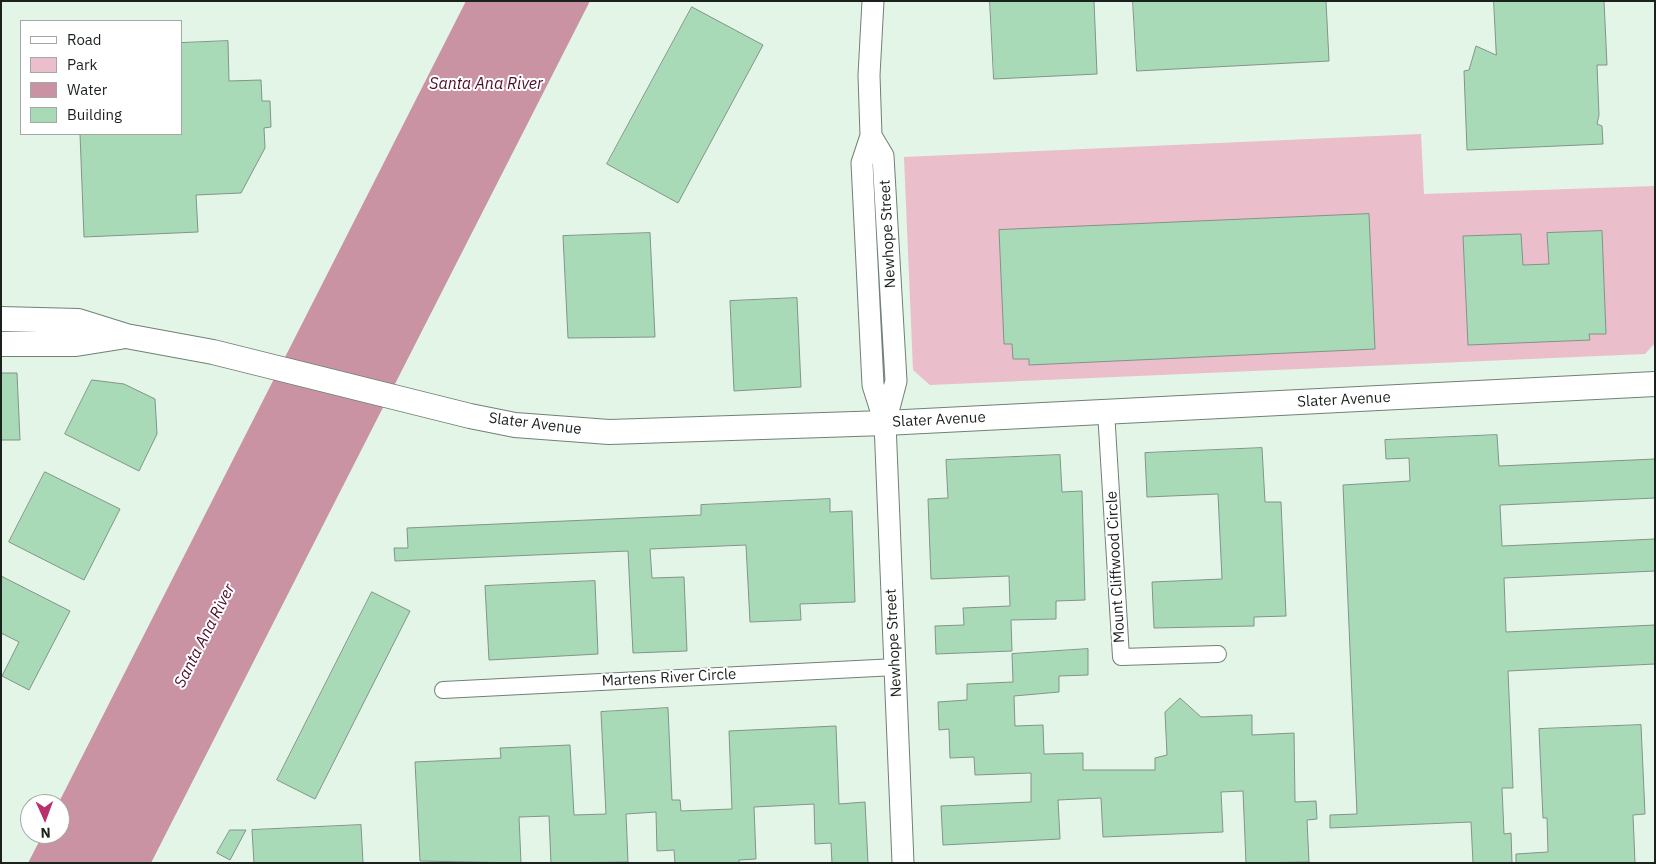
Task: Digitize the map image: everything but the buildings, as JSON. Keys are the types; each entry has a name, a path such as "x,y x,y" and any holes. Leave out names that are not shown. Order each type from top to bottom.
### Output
{"main road":[{"path":"1,319 78,321 126,336"},
{"name":"Slater Avenue","path":"126,336 231,357 433,408 515,424 609,432 885,423 1655,384"},
{"path":"1,344 76,344 126,336"}],"street":[{"name":"Newhope Street","path":"873,1 869,76 871,136 862,163 874,385 885,423 903,863"},
{"name":"Mount Cliffwood Circle","path":"1106,411 1121,657 1218,654"},
{"name":"Martens River Circle","path":"443,690 896,667"}],"green space":[{"path":"1421,134 1424,194 1655,186 1655,343 1645,354 930,385 913,370 904,157"}],"water":[{"name":"Santa Ana River","path":"466,1 590,1 151,863 28,863 38,844 70,844 70,794 63,794"}]}
